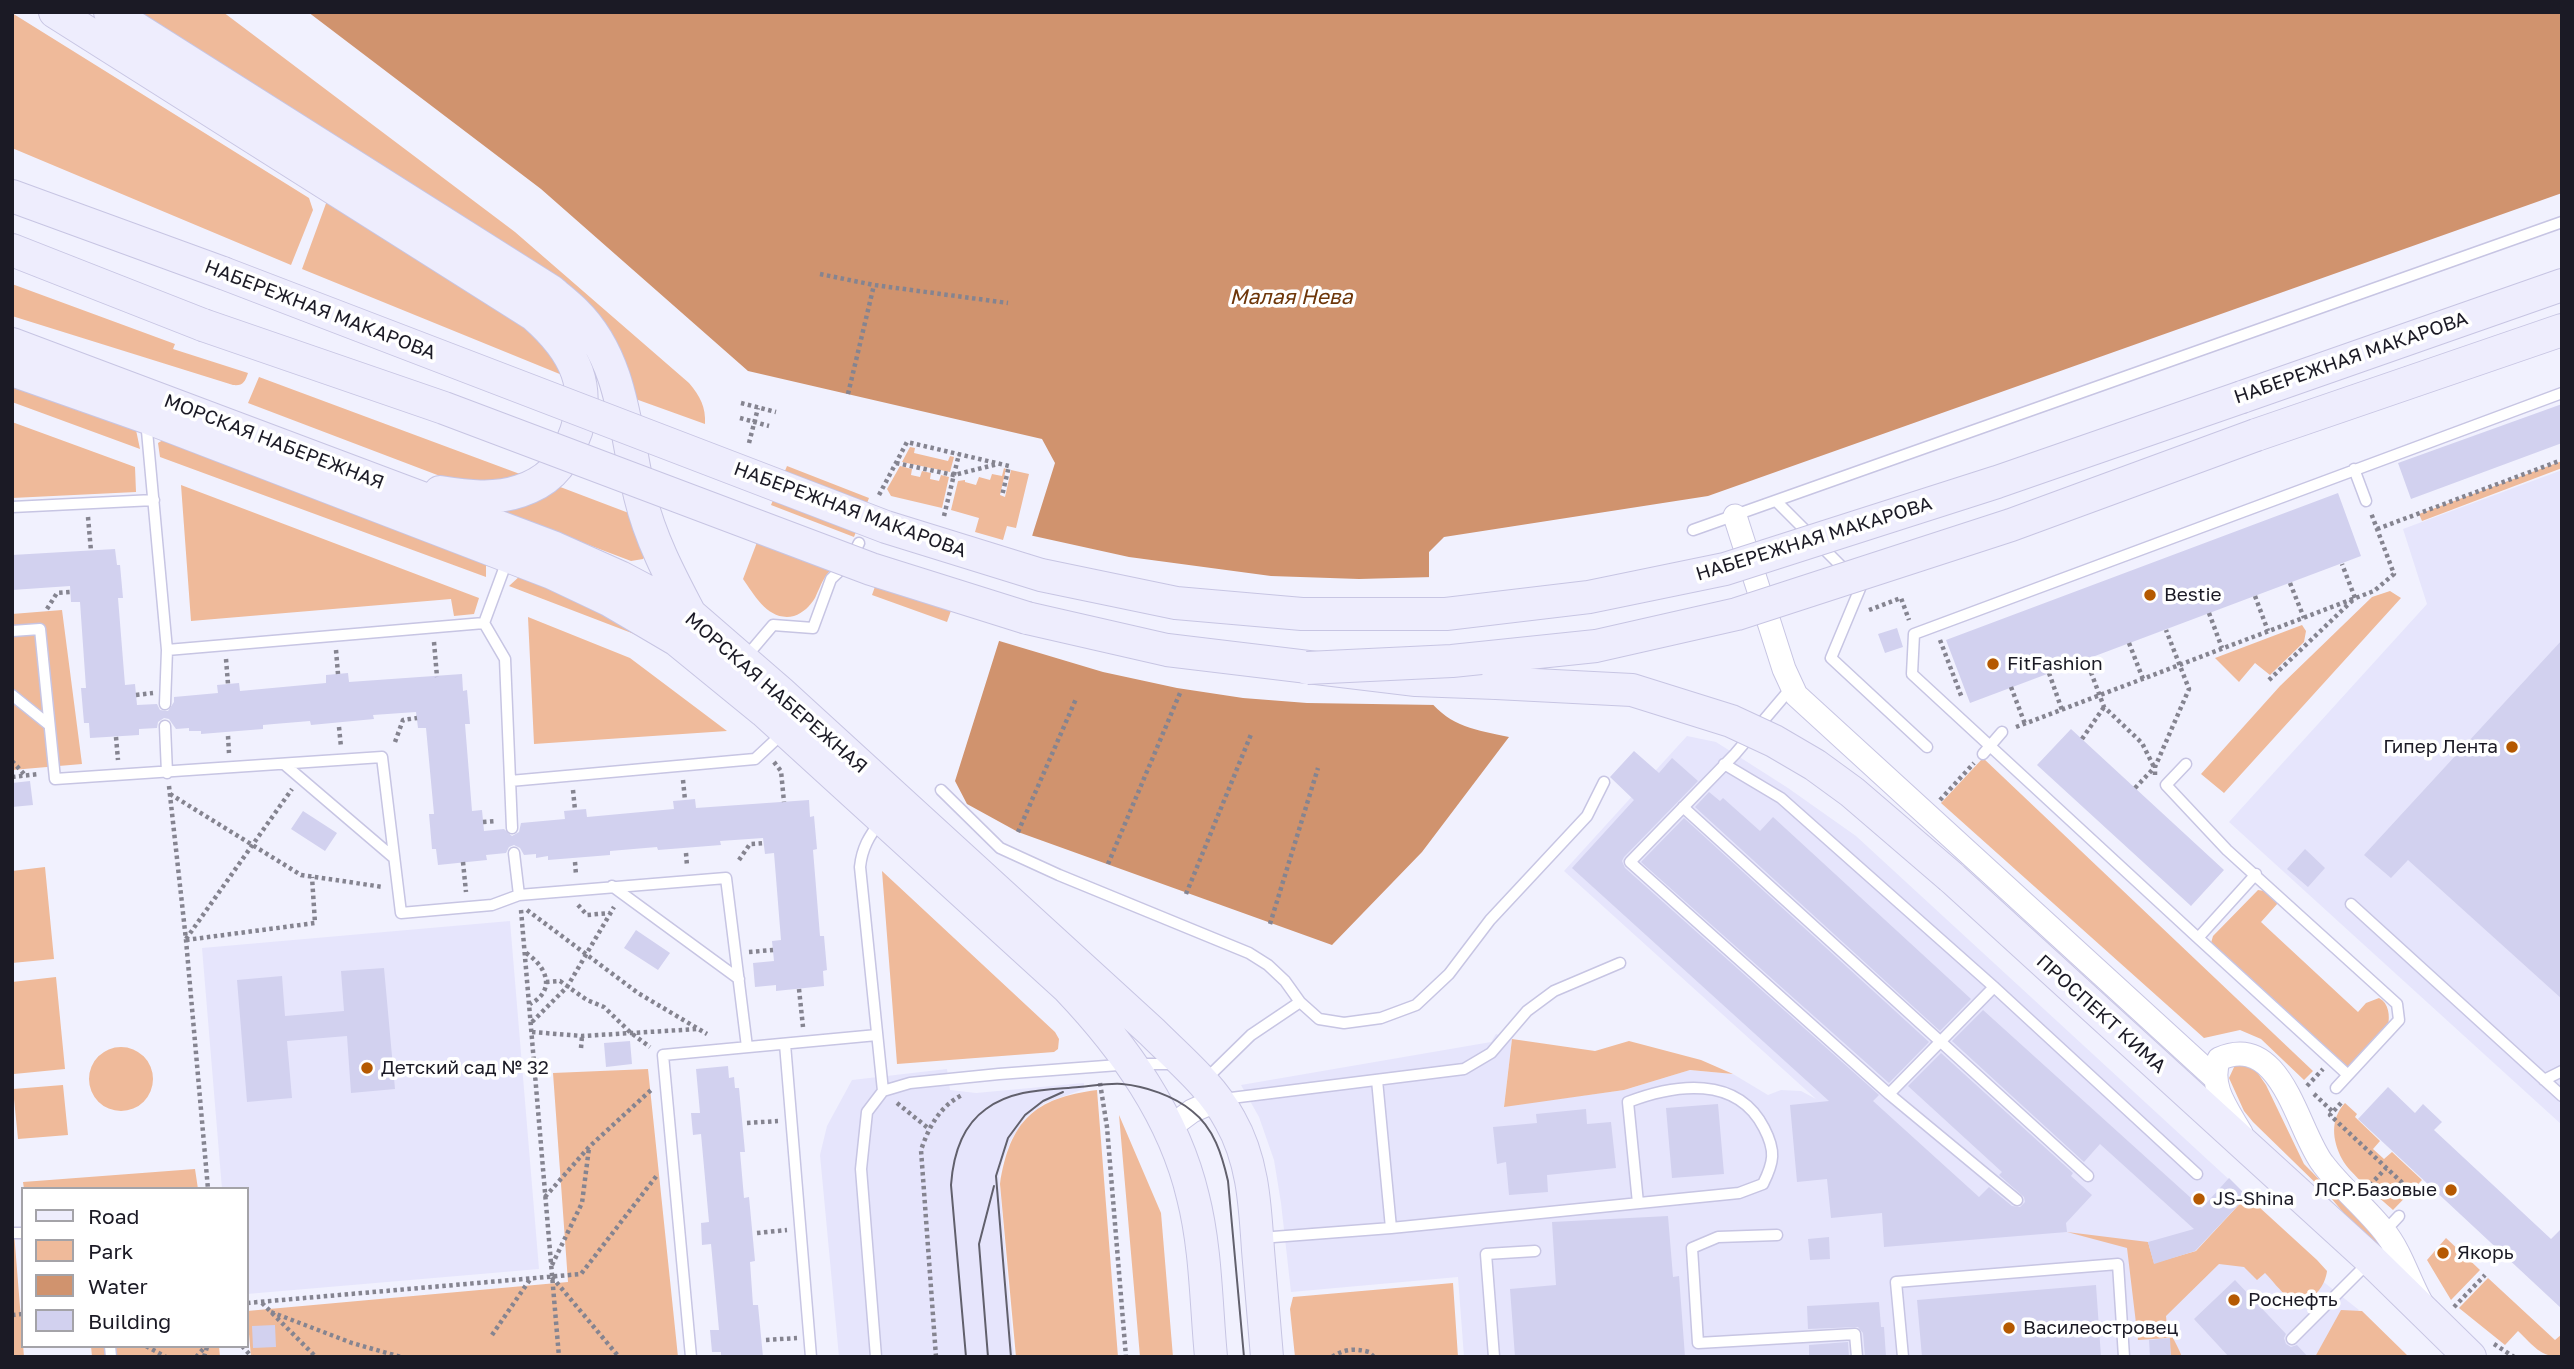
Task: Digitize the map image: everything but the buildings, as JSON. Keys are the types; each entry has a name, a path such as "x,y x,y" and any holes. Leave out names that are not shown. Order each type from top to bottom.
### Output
{"main road":[{"path":"55,12 534,315 555,333 569,353 583,394 578,427 563,461 544,479 519,492 475,498 392,486"},
{"path":"110,12 551,291 576,313 598,342 614,373 641,497 652,533 690,614"},
{"path":"12,176 56,193 86,223"},
{"name":"НАБЕРЕЖНАЯ МАКАРОВА","path":"12,196 223,273 886,527 1041,575 1176,603 1302,614 1446,614 1588,597 1725,569 1997,482 2562,285"},
{"path":"12,250 203,325 457,413 871,569 1027,618 1167,650 1307,668 1452,661 1596,646 1737,614 2011,525 2256,435 2562,330"},
{"name":"МОРСКАЯ НАБЕРЕЖНАЯ","path":"12,344 555,548 620,577 690,614 780,692 1201,1082 1239,1138 1249,1166 1267,1357"},
{"name":"МОРСКАЯ НАБЕРЕЖНАЯ","path":"12,370 151,419 552,573 609,600 677,640 775,740 883,819 1068,988 1102,1024 1132,1065 1169,1129 1194,1197 1211,1357"},
{"name":"ПРОСПЕКТ КИМА","path":"1307,668 1416,680 1632,690 1731,721 1774,741 1815,765 1852,792 1951,877 2371,1260 2441,1312 2470,1357"}],"street":[{"path":"1735,516 1791,687 1804,703 2215,1078"},
{"name":"ПРОСПЕКТ КИМА","path":"2251,1152 2217,1089 2214,1072 2219,1059 2232,1054 2249,1055 2274,1073 2291,1099 2321,1162 2392,1224 2401,1258 2441,1312"},
{"path":"1169,1129 1192,1111 1201,1082"}],"lane":[{"path":"1693,530 2562,222"},
{"path":"2348,1075 2199,938 1986,750 1912,674 1914,634 2562,393"},
{"path":"151,419 147,430 167,650 165,704"},
{"path":"2354,469 2366,501"},
{"path":"12,508 154,500"},
{"path":"1776,501 1861,586 1831,658 1927,747"},
{"path":"743,661 773,625 813,628 831,579 853,558 859,543"},
{"path":"508,556 484,623 505,659 512,828"},
{"path":"167,650 484,623"},
{"path":"12,631 40,629 55,779 382,757 401,913 492,905 519,895 726,878 739,979 741,1048"},
{"path":"1791,687 1735,754 1630,862 1889,1094 2017,1200"},
{"path":"12,695 48,724"},
{"path":"165,726 167,773"},
{"path":"1986,750 2002,732"},
{"path":"510,781 755,759 775,740"},
{"path":"284,764 394,858"},
{"path":"1724,764 1781,799 1994,987 2197,1174"},
{"path":"2186,764 2166,785 2227,850 2397,1004 2399,1020 2336,1088"},
{"path":"942,790 1000,848 1249,953 1268,965 1318,1019 1344,1023 1381,1018 1416,1005 1449,974 1490,920 1587,816 1604,782"},
{"path":"1683,807 1943,1041 2088,1176"},
{"path":"883,819 868,837 862,851 860,867 883,1091"},
{"path":"514,853 519,895"},
{"path":"2199,938 2256,874"},
{"path":"612,886 739,979"},
{"path":"2351,904 2562,1096"},
{"path":"876,1357 860,1169 867,1112 883,1091 922,1082 1132,1065 1201,1082 1377,1080 1464,1069 1491,1053 1527,1011 1554,991 1620,963"},
{"path":"1889,1094 1994,987"},
{"path":"1201,1082 1251,1035 1300,1002"},
{"path":"691,1357 663,1055 877,1035"},
{"path":"785,1044 811,1357"},
{"path":"2544,1080 2562,1071"},
{"path":"1377,1080 1391,1228"},
{"path":"1257,1238 1391,1228 1739,1193 1763,1184 1772,1164 1772,1142 1760,1120 1744,1101 1723,1090 1700,1087 1654,1092 1628,1102 1638,1203"},
{"path":"1777,1234 1718,1237 1692,1248 1698,1343 1855,1334 1857,1357"},
{"path":"1494,1357 1486,1255 1535,1251"},
{"path":"2291,1339 2371,1260"},
{"path":"1903,1357 1896,1282 2118,1264 2124,1357"}],"path":[{"path":"820,274 874,285 1007,303"},
{"path":"848,394 874,285"},
{"path":"741,403 776,412"},
{"path":"749,443 758,408"},
{"path":"740,418 769,426"},
{"path":"878,495 908,442 1009,466 1002,496"},
{"path":"944,516 959,454"},
{"path":"2377,529 2562,460"},
{"path":"896,463 954,475 1000,464"},
{"path":"2002,732 2374,591 2394,574 2366,501"},
{"path":"86,502 91,551"},
{"path":"2342,564 2355,598"},
{"path":"2290,583 2304,618"},
{"path":"47,609 57,593 70,592"},
{"path":"2255,596 2268,631"},
{"path":"1848,617 1901,598 1906,611"},
{"path":"2269,680 2355,598"},
{"path":"2209,613 2222,649"},
{"path":"433,627 437,677"},
{"path":"2166,629 2179,665"},
{"path":"334,635 338,674"},
{"path":"1939,636 1965,706"},
{"path":"2129,643 2143,679"},
{"path":"225,644 228,684"},
{"path":"2086,659 2104,707 2142,743 2166,785"},
{"path":"2049,673 2062,710"},
{"path":"2011,687 2025,724"},
{"path":"136,695 156,693"},
{"path":"1108,864 1180,693"},
{"path":"1018,832 1076,699"},
{"path":"2081,739 2104,707"},
{"path":"395,742 403,720 417,718"},
{"path":"1186,894 1252,732"},
{"path":"116,737 119,775"},
{"path":"775,740 784,802"},
{"path":"1937,803 1986,750"},
{"path":"12,761 26,776"},
{"path":"2135,788 2154,767"},
{"path":"1270,925 1318,768"},
{"path":"12,777 54,772"},
{"path":"167,773 186,940 208,1187"},
{"path":"186,940 300,778"},
{"path":"169,793 301,875 398,889"},
{"path":"483,822 502,820"},
{"path":"739,860 750,844 764,843"},
{"path":"463,862 467,907"},
{"path":"186,940 315,923 312,877"},
{"path":"531,1022 568,987 622,893"},
{"path":"559,1357 520,905 638,993 698,1029 741,1048"},
{"path":"747,952 773,950"},
{"path":"526,953 539,961 546,972 546,986 536,1001 530,1004"},
{"path":"546,982 560,981 587,1000 604,1007 631,1033 663,1055"},
{"path":"799,989 804,1042"},
{"path":"532,1032 582,1036 698,1029"},
{"path":"581,1048 582,1036"},
{"path":"2306,1086 2319,1072"},
{"path":"545,1197 589,1147 665,1077"},
{"path":"2297,1078 2333,1112"},
{"path":"1096,1079 1101,1085 1104,1097 1126,1357"},
{"path":"883,1091 928,1128"},
{"path":"936,1357 921,1182 921,1150 928,1128 940,1111 968,1092"},
{"path":"2347,1097 2330,1115 2411,1191"},
{"path":"747,1123 792,1119"},
{"path":"551,1267 582,1203 589,1147"},
{"path":"248,1303 581,1274 672,1155"},
{"path":"2366,1190 2386,1168"},
{"path":"757,1233 800,1229"},
{"path":"2441,1312 2485,1275"},
{"path":"552,1277 619,1357"},
{"path":"492,1335 531,1278"},
{"path":"261,1302 316,1357"},
{"path":"271,1312 352,1343 401,1357"},
{"path":"766,1340 809,1336"},
{"path":"150,1348 166,1357"},
{"path":"1332,1357 1351,1349 1369,1352 1374,1357"}],"shaded area":[{"path":"2562,470 2562,1125 2229,822 2427,604 2403,529"},
{"path":"1687,736 1716,742 1856,836 2247,1196 2196,1251 2168,1259 2268,1238 2359,1310 2330,1357 1464,1357 1458,1277 1291,1292 1274,1160 1259,1117 1241,1085 1491,1042 1496,1034 1512,1039 1504,1106 1624,1090 1690,1070 1733,1074 1768,1095 1781,1090 1801,1091 1816,1099 1564,871"},
{"name":"Детский сад № 32","path":"510,921 539,1269 248,1294 248,1187 222,1187 202,948"},
{"path":"947,1069 950,1090 976,1093 1084,1083 1084,1089 1045,1103 1026,1117 1011,1140 1003,1160 999,1176 1014,1357 839,1357 820,1155 827,1126 852,1080"}],"green space":[{"path":"133,12 223,12 515,232 689,383 702,402 705,424 630,397 621,367"},
{"path":"12,13 309,198 313,210 291,265 12,148"},
{"path":"328,198 528,324 567,377 302,269"},
{"path":"12,284 175,344 173,349 248,373 245,381 233,385 12,316"},
{"path":"259,377 528,477 484,483 440,476 248,403"},
{"path":"12,385 136,430 140,449 12,402"},
{"path":"12,422 135,467 136,492 12,498"},
{"path":"163,440 486,562 486,577 160,457 158,443"},
{"path":"910,447 915,448 914,453 948,461 950,456 954,457 950,472 902,462"},
{"path":"2562,461 2562,468 2422,521 2419,514"},
{"path":"787,466 869,498 854,537 771,505"},
{"path":"900,466 912,469 911,475 920,477 922,471 931,473 930,479 939,481 941,475 949,477 942,508 891,496 887,489"},
{"path":"1004,468 1006,469 1000,495 1005,497 1011,470 1029,474 1016,528 1007,526 1003,540 975,532 979,518 951,510 958,481 965,480 976,485 979,477 990,480 992,474 1002,476"},
{"path":"181,485 479,598 474,614 454,616 451,599 191,621"},
{"path":"555,485 634,515 646,555 643,559 631,561 502,512"},
{"path":"767,516 840,562 827,574 811,604 794,616 785,617 770,611 743,579"},
{"path":"884,561 959,588 947,622 872,595"},
{"path":"521,575 597,610 642,637 509,586"},
{"path":"2390,591 2401,598 2224,793 2201,774 2280,686 2372,597"},
{"path":"62,610 82,764 12,770 12,614"},
{"path":"528,617 630,658 727,731 534,744"},
{"path":"2302,625 2306,631 2304,642 2270,675 2255,663 2239,682 2215,658"},
{"path":"1983,758 2313,1071 2304,1080 2261,1039 2240,1030 2204,1038 1941,803"},
{"path":"45,867 54,959 12,963 12,871"},
{"path":"882,871 1055,1032 1059,1039 1058,1049 1054,1052 897,1064"},
{"path":"2258,890 2264,891 2278,903 2261,922 2358,1012 2366,1003 2379,998 2387,1006 2388,1026 2349,1071 2211,943 2213,936"},
{"path":"56,977 65,1069 14,1074 12,982"},
{"path":"1512,1039 1595,1051 1629,1041 1701,1060 1733,1074 1690,1070 1624,1090 1504,1107"},
{"path":"121,1047 139,1053 147,1061 153,1079 147,1097 139,1105 121,1111 103,1105 95,1097 89,1079 95,1061 103,1053"},
{"path":"2235,1065 2250,1066 2257,1072 2266,1085 2304,1164 2384,1247 2392,1270 2331,1198 2244,1111 2229,1078"},
{"path":"648,1069 678,1357 251,1357 248,1311 568,1282 553,1073"},
{"path":"63,1085 68,1135 18,1139 13,1089"},
{"path":"1097,1090 1118,1357 1016,1357 1000,1184 1004,1162 1018,1129 1029,1116 1057,1099"},
{"path":"2345,1103 2357,1114 2355,1117 2380,1141 2373,1149 2384,1159 2392,1152 2422,1180 2393,1210 2351,1171 2339,1152 2334,1130 2337,1116"},
{"path":"1119,1115 1161,1213 1173,1357 1140,1357"},
{"path":"195,1169 198,1187 24,1187 23,1182"},
{"path":"2247,1196 2317,1260 2327,1271 2326,1278 2314,1296 2302,1301 2285,1295 2265,1273 2257,1280 2244,1267 2219,1264 2166,1316 2182,1357 2171,1357 2169,1338 2138,1340 2127,1248 2067,1232 2148,1242 2154,1263 2196,1251"},
{"path":"12,1207 21,1348 23,1348 24,1357 12,1357"},
{"path":"2446,1238 2480,1270 2451,1300 2427,1260"},
{"path":"2488,1278 2555,1340 2562,1334 2562,1357 2543,1353 2518,1331 2505,1345 2459,1308"},
{"path":"1453,1283 1458,1357 1295,1357 1290,1309 1293,1297"},
{"path":"2341,1310 2362,1311 2409,1357 2315,1357"},
{"path":"91,1348 219,1348 220,1357 92,1357"}],"water":[{"name":"Малая Нева","path":"308,12 2562,12 2562,193 1708,496 1444,537 1429,552 1429,700 1455,722 1509,737 1422,852 1332,945 1018,832 967,804 955,781 1055,463 1042,439 748,371 541,189"}],"pier":[{"path":"1029,535 1129,557 1271,576 1359,579 1433,577 1433,699 1437,705 1307,703 1243,698 1177,688 1103,672 996,640"}],"tram line":[{"path":"966,1357 951,1185 954,1164 965,1133 986,1109 996,1102 1019,1094 1117,1084 1150,1089 1177,1101 1200,1118 1216,1143 1228,1181 1244,1357"},
{"path":"1011,1357 996,1176 1008,1138 1025,1115 1043,1101 1063,1092"},
{"path":"988,1357 979,1244 994,1186"}],"place":[{"name":"Bestie","path":"2150,595"},
{"name":"FitFashion","path":"1993,664"},
{"name":"Гипер Лента","path":"2512,747"},
{"name":"Детский сад № 32","path":"367,1068"},
{"name":"ЛСР.Базовые","path":"2451,1190"},
{"name":"JS-Shina","path":"2199,1199"},
{"name":"Якорь","path":"2443,1253"},
{"name":"Роснефть","path":"2234,1300"},
{"name":"Василеостровец","path":"2009,1328"}]}
